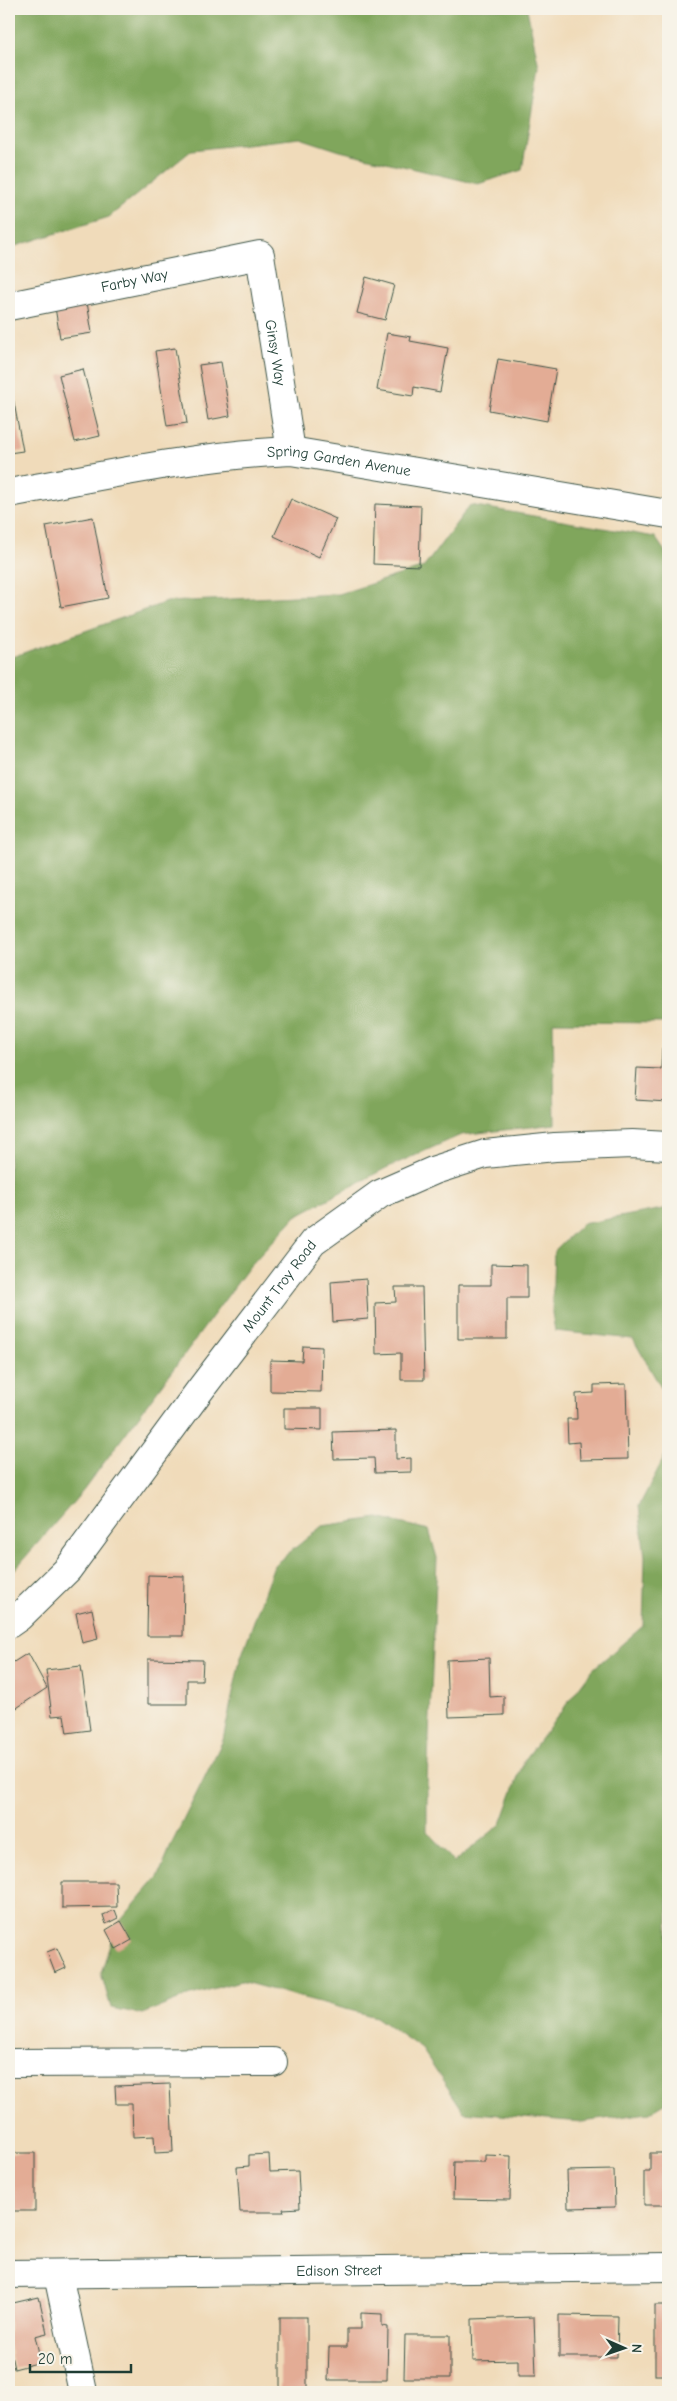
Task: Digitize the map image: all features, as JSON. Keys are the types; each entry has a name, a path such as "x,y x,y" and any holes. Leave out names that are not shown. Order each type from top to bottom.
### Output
{"street":[{"name":"Farby Way","path":"9,306 260,255"},
{"name":"Ginsy Way","path":"260,255 291,451"},
{"name":"Spring Garden Avenue","path":"9,494 172,463 245,453 291,451 668,514"},
{"name":"Mount Troy Road","path":"9,1624 19,1617 68,1569 262,1306 313,1242 328,1231 380,1194 435,1170 485,1154 556,1147 632,1144 668,1146"},
{"path":"9,2063 274,2062"},
{"name":"Edison Street","path":"9,2274 58,2275 668,2267"},
{"path":"58,2275 83,2392"}],"green space":[{"path":"9,9 527,9 539,67 522,170 478,184 340,151 300,138 192,150 109,217 9,248"},
{"path":"470,505 655,537 668,556 668,1023 553,1022 555,1124 461,1135 386,1168 296,1216 249,1267 83,1491 9,1576 9,658 167,602 339,594 424,567"},
{"path":"668,1208 668,1450 663,1391 633,1339 555,1331 552,1313 554,1251 582,1224"},
{"path":"668,1450 668,2101 648,2113 582,2122 464,2112 422,2049 376,2017 240,1981 191,1995 142,2014 111,2008 101,1973 116,1926 158,1877 173,1841 223,1740 240,1660 274,1565 322,1526 378,1518 429,1530 437,1558 427,1783 427,1831 454,1862 501,1824 524,1761 593,1669 643,1626 645,1557 639,1506"}],"building":[{"path":"366,277 394,285 385,320 357,313"},
{"path":"86,296 92,333 60,338 54,301"},
{"path":"387,333 411,337 410,341 448,348 440,392 414,387 413,396 377,390"},
{"path":"175,348 187,423 167,426 155,351"},
{"path":"498,359 556,369 547,421 489,410"},
{"path":"221,362 230,416 208,420 199,365"},
{"path":"83,369 100,436 75,442 59,375"},
{"path":"12,392 23,451 9,453 9,393"},
{"path":"291,499 336,519 319,557 274,536"},
{"path":"375,504 421,506 419,566 373,564"},
{"path":"93,517 108,598 61,607 46,526"},
{"path":"662,1048 668,1049 668,1102 635,1100 637,1068 661,1069"},
{"path":"491,1264 527,1265 527,1298 507,1298 507,1339 458,1339 458,1285 491,1285"},
{"path":"366,1279 368,1319 333,1322 331,1282"},
{"path":"395,1287 422,1287 424,1380 401,1380 401,1353 376,1354 375,1303 396,1302"},
{"path":"303,1346 322,1347 321,1392 270,1391 270,1360 302,1361"},
{"path":"626,1384 628,1459 580,1460 579,1442 568,1443 567,1419 577,1419 576,1394 594,1393 594,1385"},
{"path":"284,1408 322,1408 322,1430 284,1429"},
{"path":"396,1430 396,1459 411,1458 411,1472 375,1473 374,1458 334,1459 333,1432"},
{"path":"148,1575 184,1576 183,1636 147,1636"},
{"path":"92,1609 98,1639 82,1643 76,1613"},
{"path":"28,1653 47,1688 9,1713 9,1665"},
{"path":"489,1658 490,1697 504,1696 504,1715 449,1717 447,1660"},
{"path":"148,1659 203,1660 202,1680 187,1680 187,1704 148,1704"},
{"path":"81,1666 90,1730 67,1733 64,1715 52,1716 46,1670"},
{"path":"62,1882 116,1882 117,1907 62,1908"},
{"path":"115,1910 118,1918 106,1924 103,1915"},
{"path":"121,1921 132,1940 116,1949 106,1930"},
{"path":"57,1948 66,1968 55,1973 47,1952"},
{"path":"170,2084 173,2152 155,2153 154,2136 133,2137 132,2104 116,2104 115,2086"},
{"path":"9,2153 35,2153 35,2211 9,2211"},
{"path":"650,2153 666,2153 666,2165 668,2165 668,2205 644,2205 644,2171 650,2171"},
{"path":"269,2154 270,2172 298,2171 300,2208 283,2209 284,2212 240,2212 237,2167 249,2166 249,2155"},
{"path":"485,2155 511,2156 510,2200 453,2199 454,2162 485,2162"},
{"path":"614,2170 615,2207 568,2208 567,2171"},
{"path":"39,2297 47,2333 35,2336 41,2362 14,2369 9,2345 9,2304"},
{"path":"655,2305 668,2305 668,2375 655,2375"},
{"path":"361,2313 382,2314 382,2326 388,2327 387,2380 328,2380 329,2347 347,2347 347,2329 361,2329"},
{"path":"559,2315 618,2316 617,2357 559,2357"},
{"path":"280,2317 307,2317 307,2392 280,2392"},
{"path":"534,2317 536,2376 518,2376 518,2360 473,2361 472,2319"},
{"path":"405,2335 450,2335 450,2378 404,2378"}]}
